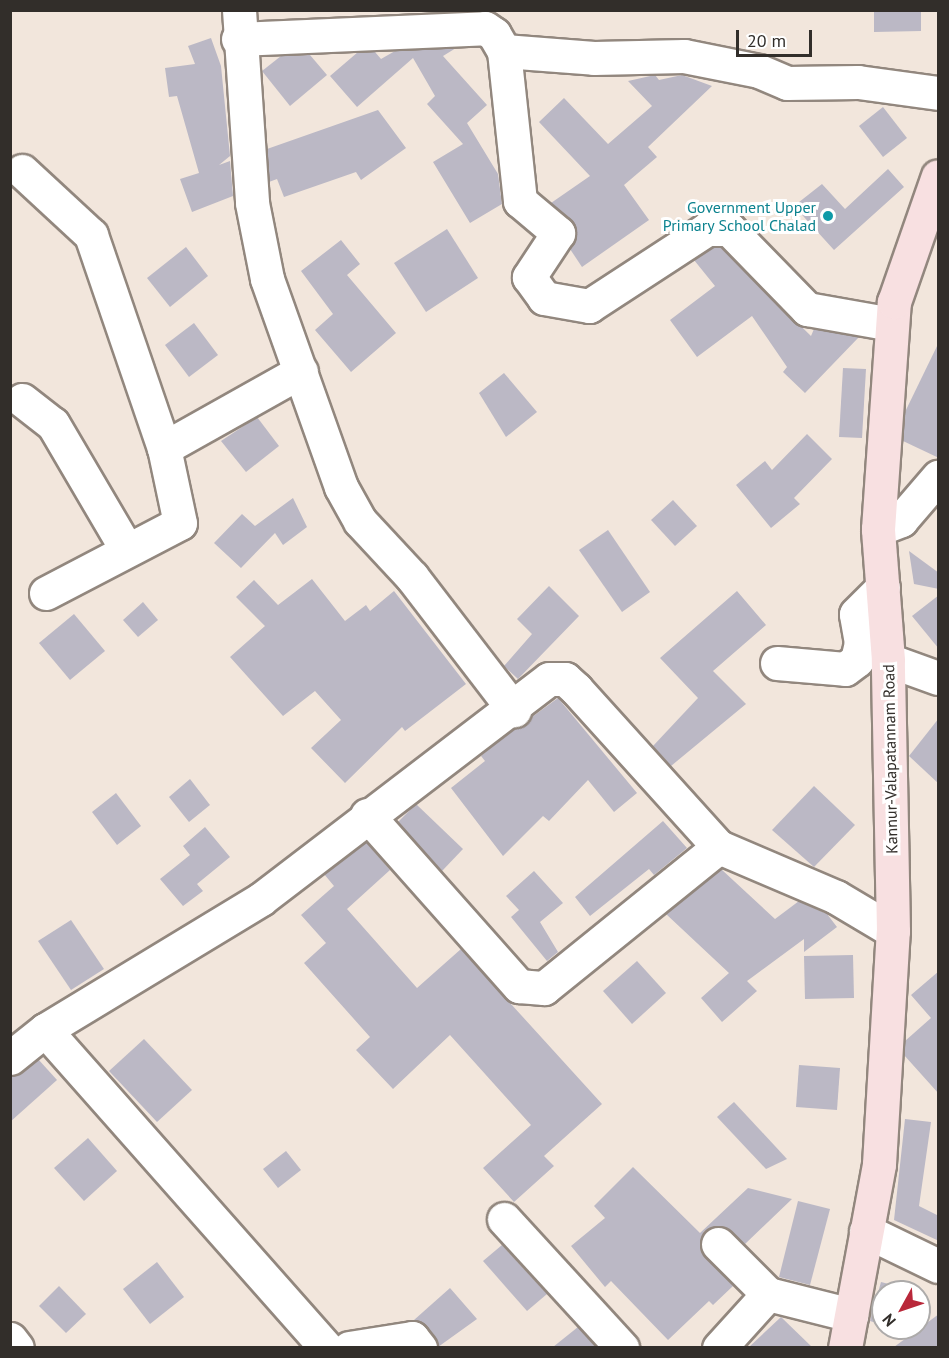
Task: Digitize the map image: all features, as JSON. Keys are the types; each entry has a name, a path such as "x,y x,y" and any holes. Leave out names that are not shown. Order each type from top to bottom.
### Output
{"main road":[{"name":"Kannur-Valapatannam Road","path":"845,1347 879,1164 893,931 888,660 878,529 892,324 894,302 939,176"}],"street":[{"path":"514,710 412,577 360,521 341,487 267,279 252,203 239,25 492,30 594,58 684,56 759,71 787,83 858,81 939,93"},
{"path":"492,30 520,201 558,233 530,277 544,298 589,306 707,228 729,229 807,309 892,324"},
{"path":"22,171 91,235 164,448 180,523 46,593"},
{"path":"164,448 301,371"},
{"path":"21,400 53,424 127,550"},
{"path":"878,529 901,520 939,477"},
{"path":"777,663 845,669 857,660 861,643 856,614 883,587"},
{"path":"888,660 939,678"},
{"path":"10,1058 45,1030 261,899 367,815 514,710 549,679 565,679 719,847 836,897 893,931"},
{"path":"367,815 519,986 544,988 719,847"},
{"path":"45,1030 326,1347"},
{"path":"504,1219 622,1347"},
{"path":"867,1231 939,1266"},
{"path":"718,1244 768,1294 851,1315"},
{"path":"719,1347 768,1294"},
{"path":"349,1347 412,1338 420,1347"},
{"path":"10,1339 17,1347"}],"building":[{"path":"874,10 921,10 921,31 874,32"},
{"path":"211,38 221,66 230,156 219,165 230,161 233,196 192,212 180,179 199,173 177,96 169,97 165,68 195,64 188,46"},
{"path":"456,48 443,56 487,105 467,123 498,174 502,204 470,223 433,162 463,144 427,104 435,96 413,58 357,107 330,76 358,52 375,52 381,59 395,51"},
{"path":"310,55 327,75 290,106 262,71 281,56"},
{"path":"655,75 659,80 682,75 712,86 648,147 657,157 624,185 649,220 582,267 570,249 575,225 551,203 590,176 539,122 564,98 608,144 652,106 628,81"},
{"path":"883,107 907,138 883,157 859,126"},
{"path":"378,110 406,148 361,180 356,172 284,197 277,179 269,182 267,149"},
{"path":"888,169 904,187 834,250 794,206 822,184 845,209"},
{"path":"447,229 478,278 426,312 394,263"},
{"path":"341,240 360,264 347,275 396,333 351,372 315,330 333,314 301,271"},
{"path":"186,247 208,276 170,307 147,278"},
{"path":"713,248 721,248 811,336 814,329 859,337 805,393 783,372 787,367 752,316 697,357 670,320 715,286 694,260"},
{"path":"194,323 218,355 189,377 165,345"},
{"path":"939,342 939,458 903,441 905,412"},
{"path":"843,368 866,369 862,438 839,437"},
{"path":"504,373 537,412 506,437 479,393"},
{"path":"257,417 279,446 246,472 221,441"},
{"path":"807,434 832,459 794,498 800,504 771,528 736,485 765,461 772,470"},
{"path":"293,498 307,527 283,545 275,533 241,568 214,543 242,514 255,526"},
{"path":"673,500 697,526 675,546 651,520"},
{"path":"608,530 650,592 622,612 579,550"},
{"path":"909,551 939,573 939,589 914,584"},
{"path":"312,579 345,621 366,605 370,611 394,591 466,684 405,731 402,727 345,783 311,748 341,720 315,691 283,716 230,657 265,626 236,597 254,580 278,605"},
{"path":"549,586 579,616 518,679 504,666 532,634 517,619"},
{"path":"737,591 766,625 713,671 746,704 671,766 653,746 698,698 660,658"},
{"path":"939,595 939,649 912,616"},
{"path":"143,602 158,620 138,637 123,620"},
{"path":"74,614 105,651 70,680 39,643"},
{"path":"558,698 637,793 614,812 588,780 549,821 543,816 503,856 451,788 485,761 481,756 495,744"},
{"path":"939,718 939,784 909,756"},
{"path":"190,779 210,805 189,822 169,797"},
{"path":"814,786 855,825 814,867 772,830"},
{"path":"116,793 141,826 117,845 92,812"},
{"path":"416,804 463,849 442,871 398,822"},
{"path":"663,821 687,848 654,875 649,869 590,916 575,897"},
{"path":"205,827 230,857 197,884 203,891 183,906 160,879 190,855 183,846"},
{"path":"366,842 390,870 347,909 417,988 461,949 602,1104 544,1156 554,1166 514,1202 483,1168 531,1125 450,1035 393,1089 356,1050 370,1037 304,963 326,943 301,915 334,886 324,874"},
{"path":"721,869 775,919 799,901 827,914 837,927 804,952 804,939 747,981 757,991 722,1022 701,998 729,973 666,914"},
{"path":"534,871 563,903 540,922 558,952 547,961 511,917 519,910 506,896"},
{"path":"71,920 104,969 71,990 38,941"},
{"path":"853,955 854,998 805,999 804,956"},
{"path":"637,961 666,993 632,1024 603,991"},
{"path":"939,971 939,1094 904,1055 905,1041 931,1018 911,995"},
{"path":"144,1039 192,1090 157,1122 109,1071"},
{"path":"38,1059 57,1080 10,1122 10,1076"},
{"path":"799,1065 840,1068 837,1110 796,1107"},
{"path":"734,1102 787,1159 766,1169 717,1117"},
{"path":"905,1119 931,1122 919,1206 939,1216 939,1241 894,1220"},
{"path":"88,1138 117,1171 84,1201 54,1168"},
{"path":"286,1151 301,1170 278,1188 263,1169"},
{"path":"633,1167 700,1233 748,1188 792,1199 745,1244 723,1226 704,1231 700,1249 733,1286 713,1305 709,1301 668,1340 611,1281 605,1287 571,1246 605,1218 594,1206"},
{"path":"798,1201 830,1209 810,1285 779,1277"},
{"path":"502,1245 547,1294 527,1311 483,1261"},
{"path":"157,1262 184,1297 150,1324 123,1289"},
{"path":"59,1286 86,1314 66,1333 39,1306"},
{"path":"450,1288 477,1319 438,1347 427,1326 414,1320"},
{"path":"939,1314 939,1347 894,1347 904,1340 931,1340 931,1320"},
{"path":"781,1317 812,1347 749,1347"},
{"path":"578,1327 596,1347 553,1347"}],"place":[{"name":"Government Upper Primary School Chalad","path":"828,216"}]}
